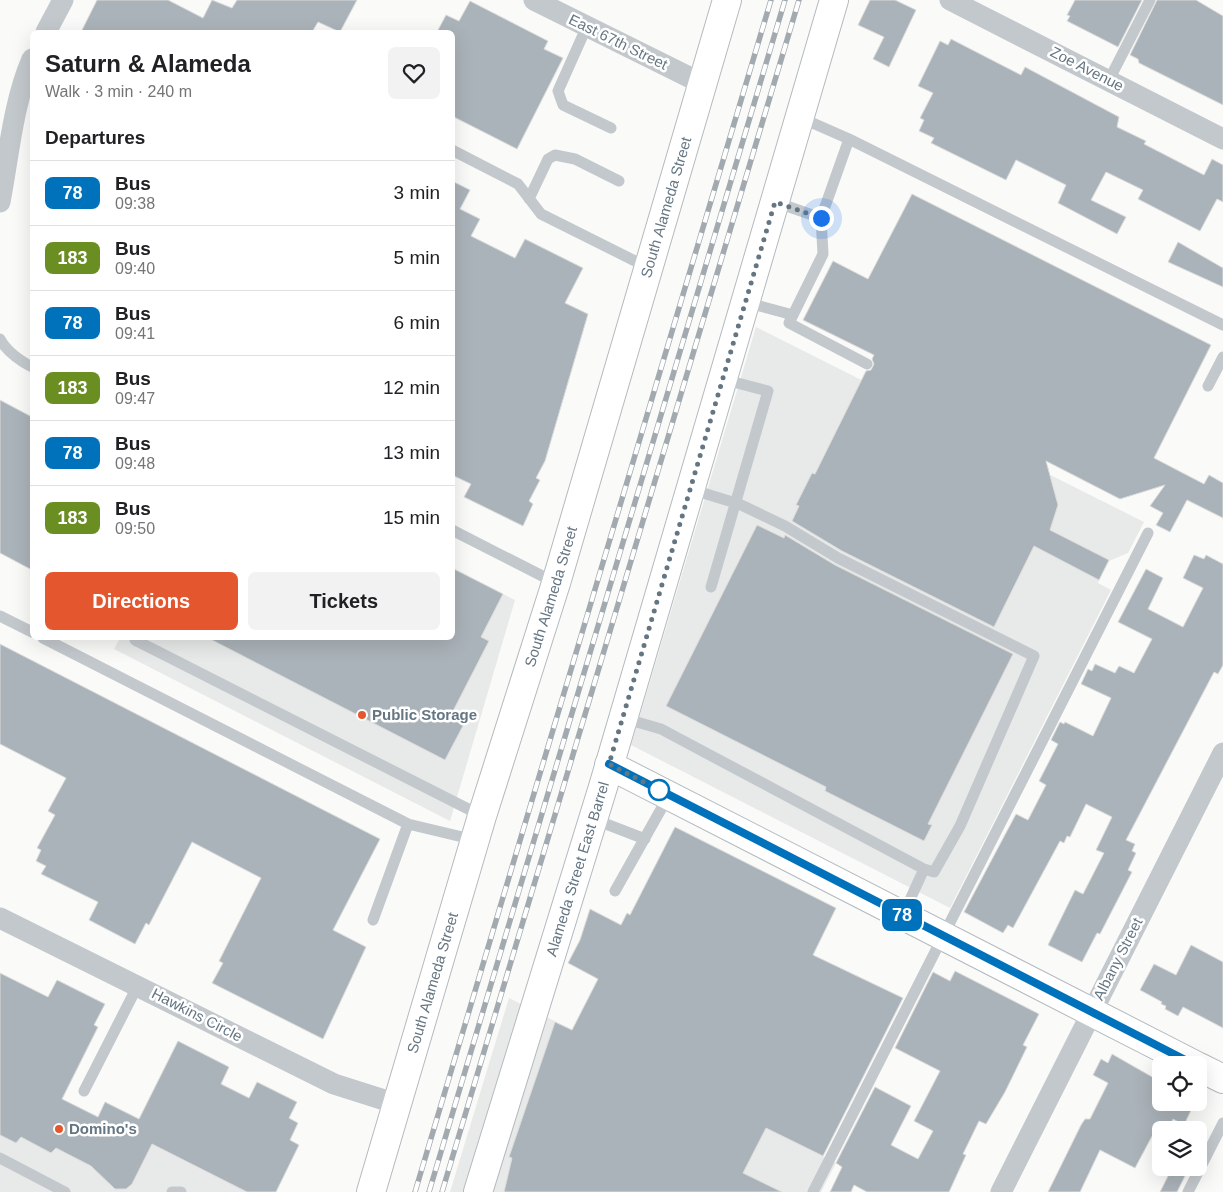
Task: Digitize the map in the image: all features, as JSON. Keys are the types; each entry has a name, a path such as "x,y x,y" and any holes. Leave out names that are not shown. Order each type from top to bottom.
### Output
{"street":[{"name":"East 67th Street","path":"534,0 703,84"},
{"name":"South Alameda Street","path":"371,1192 479,828 556,583 727,0"},
{"name":"Alameda Street East Barrel","path":"478,1192 593,819 834,0"},
{"name":"Zoe Avenue","path":"950,0 980,7 1109,80 1223,139"},
{"path":"47,30 59,1"},
{"path":"0,202 20,99 30,64"},
{"name":"Albany Street","path":"1001,1192 1223,753"},
{"path":"609,764 1177,1056"},
{"name":"Hawkins Circle","path":"0,918 334,1084 397,1104"},
{"path":"1207,1071 1223,1079"}],"lane":[{"path":"1109,80 1150,0"},
{"path":"587,26 558,91 563,105 611,128"},
{"path":"800,117 849,139 1223,325"},
{"path":"849,139 821,218 822,254 789,323 867,364"},
{"path":"455,152 518,184 541,214 648,268"},
{"path":"529,199 548,159 556,155 575,159 619,181"},
{"path":"775,202 821,218"},
{"path":"745,302 793,315"},
{"path":"0,339 4,346 18,360 30,366"},
{"path":"1208,386 1223,357"},
{"path":"711,587 734,502 768,391 722,379"},
{"path":"623,718 661,729 924,869 934,872 960,826 1034,656 838,558 785,526 734,502 690,489"},
{"path":"455,532 556,583"},
{"path":"813,1192 1148,533"},
{"path":"0,616 30,631"},
{"path":"47,640 408,824 479,828"},
{"path":"135,640 479,828"},
{"path":"615,892 669,795"},
{"path":"593,819 644,839"},
{"path":"373,920 408,824"},
{"path":"903,915 924,869"},
{"path":"84,1092 138,985"},
{"path":"1188,1192 1223,1123"},
{"path":"0,1158 65,1192"},
{"path":"172,1192 181,1192"}],"shaded area":[{"path":"756,327 1144,522 1128,553 1109,561 1099,580 1098,583 1111,590 950,908 631,745"},
{"name":"Public Storage","path":"455,569 515,600 450,821 114,649 119,640 455,640"},
{"path":"509,998 836,1163 821,1192 450,1192"},
{"path":"0,1067 62,1099 247,1192 0,1192"}],"building":[{"path":"97,0 168,0 203,18 212,0 232,8 237,0 357,0 341,30 336,30 318,22 313,30 82,30"},
{"path":"870,0 895,0 916,10 889,67 873,59 884,37 858,25"},
{"path":"1075,0 1142,0 1118,47 1067,21 1070,16 1067,15"},
{"path":"1157,0 1196,0 1223,16 1223,105 1139,63 1138,59 1130,55"},
{"path":"470,1 548,41 544,49 563,58 517,149 455,118 455,30 438,30 446,15 459,21"},
{"path":"951,39 1021,75 1025,67 1119,117 1117,127 1146,141 1144,144 1204,175 1212,159 1223,165 1223,202 1217,199 1200,231 1138,199 1143,190 1106,172 1091,200 1126,217 1117,234 1058,203 1066,185 1016,160 1006,180 931,143 934,138 919,131 924,120 920,118 933,93 918,86 940,41 948,45"},
{"path":"455,182 470,190 460,209 480,219 471,236 515,258 525,239 583,268 565,303 588,314 545,461 536,478 540,480 529,501 533,504 523,526 464,497 471,484 455,476"},
{"path":"912,194 1211,345 1154,458 1204,484 1209,475 1223,483 1223,518 1187,500 1170,532 1156,525 1163,513 1150,506 1165,485 1120,499 1046,461 1058,505 1050,530 1109,560 1099,580 1034,546 994,627 842,551 792,521 799,506 796,505 812,473 815,474 866,371 871,370 874,364 872,359 874,355 803,320 833,261 868,279"},
{"path":"1178,242 1223,268 1223,287 1168,262"},
{"path":"0,400 30,416 30,569 0,553"},
{"path":"757,525 784,538 785,535 835,565 1013,654 928,824 932,825 924,841 825,791 826,787 666,706"},
{"path":"1194,555 1204,559 1206,555 1223,564 1223,665 1218,674 1214,672 1126,840 1135,844 1132,851 1136,853 1128,870 1132,872 1100,934 1097,933 1082,962 1048,945 1075,890 1083,894 1104,853 1096,850 1112,817 1086,804 1070,837 1067,836 1064,843 1060,841 1013,928 1008,925 1003,933 964,912 1016,814 1028,820 1046,785 1039,781 1058,744 1051,740 1060,722 1064,724 1065,722 1093,736 1111,698 1081,684 1088,669 1092,671 1095,664 1115,673 1119,666 1134,673 1152,639 1118,622 1146,569 1163,578 1148,609 1183,627 1203,588 1183,578"},
{"path":"455,570 503,594 481,637 489,641 451,715 465,722 445,760 212,640 455,640"},
{"path":"0,644 380,839 333,930 366,947 323,1039 212,983 223,963 219,961 261,878 192,842 149,925 146,923 135,944 89,920 98,902 41,874 46,866 36,861 41,850 37,848 55,815 48,811 66,778 0,744"},
{"path":"675,827 836,908 813,955 903,998 823,1156 766,1128 743,1173 782,1192 504,1192 512,1158 509,1157 555,1022 572,1030 598,979 568,963 580,940 590,909 621,925 627,913 630,915"},
{"path":"1191,945 1223,962 1223,1028 1183,1007 1178,1016 1165,1009 1166,1006 1161,1004 1162,1002 1140,990 1154,964 1176,975"},
{"path":"955,971 1039,1014 1023,1045 1027,1047 1005,1092 986,1124 979,1121 963,1154 966,1155 949,1192 867,1192 854,1185 851,1192 830,1192 842,1167 836,1163 875,1087 911,1106 891,1145 918,1159 933,1131 914,1121 940,1071 895,1048 933,972 950,981"},
{"path":"0,973 48,997 57,980 105,1004 94,1025 98,1027 62,1099 98,1117 105,1102 139,1119 178,1041 229,1067 221,1084 249,1098 257,1082 297,1102 289,1118 298,1123 290,1140 299,1145 276,1192 247,1192 152,1144 132,1184 126,1189 115,1189 91,1166 56,1148 51,1153 21,1137 16,1143 0,1135"},
{"path":"1112,1054 1152,1077 1152,1111 1191,1111 1186,1121 1173,1119 1172,1121 1152,1121 1152,1136 1135,1168 1100,1150 1080,1192 1048,1192 1081,1125 1085,1119 1090,1119 1108,1083 1093,1075 1101,1059 1108,1063"},
{"path":"1168,1176 1185,1176 1177,1192 1160,1192"}],"railway":[{"path":"415,1192 771,0"},
{"path":"429,1192 785,0"},
{"path":"442,1192 799,0"}],"bus line":[{"name":"78","path":"609,764 1178,1056"}],"place":[{"name":"Public Storage","path":"362,715"},
{"name":"Domino's","path":"59,1129"}],"route":[{"path":"659,790 609,764 775,202 821,218"}]}
